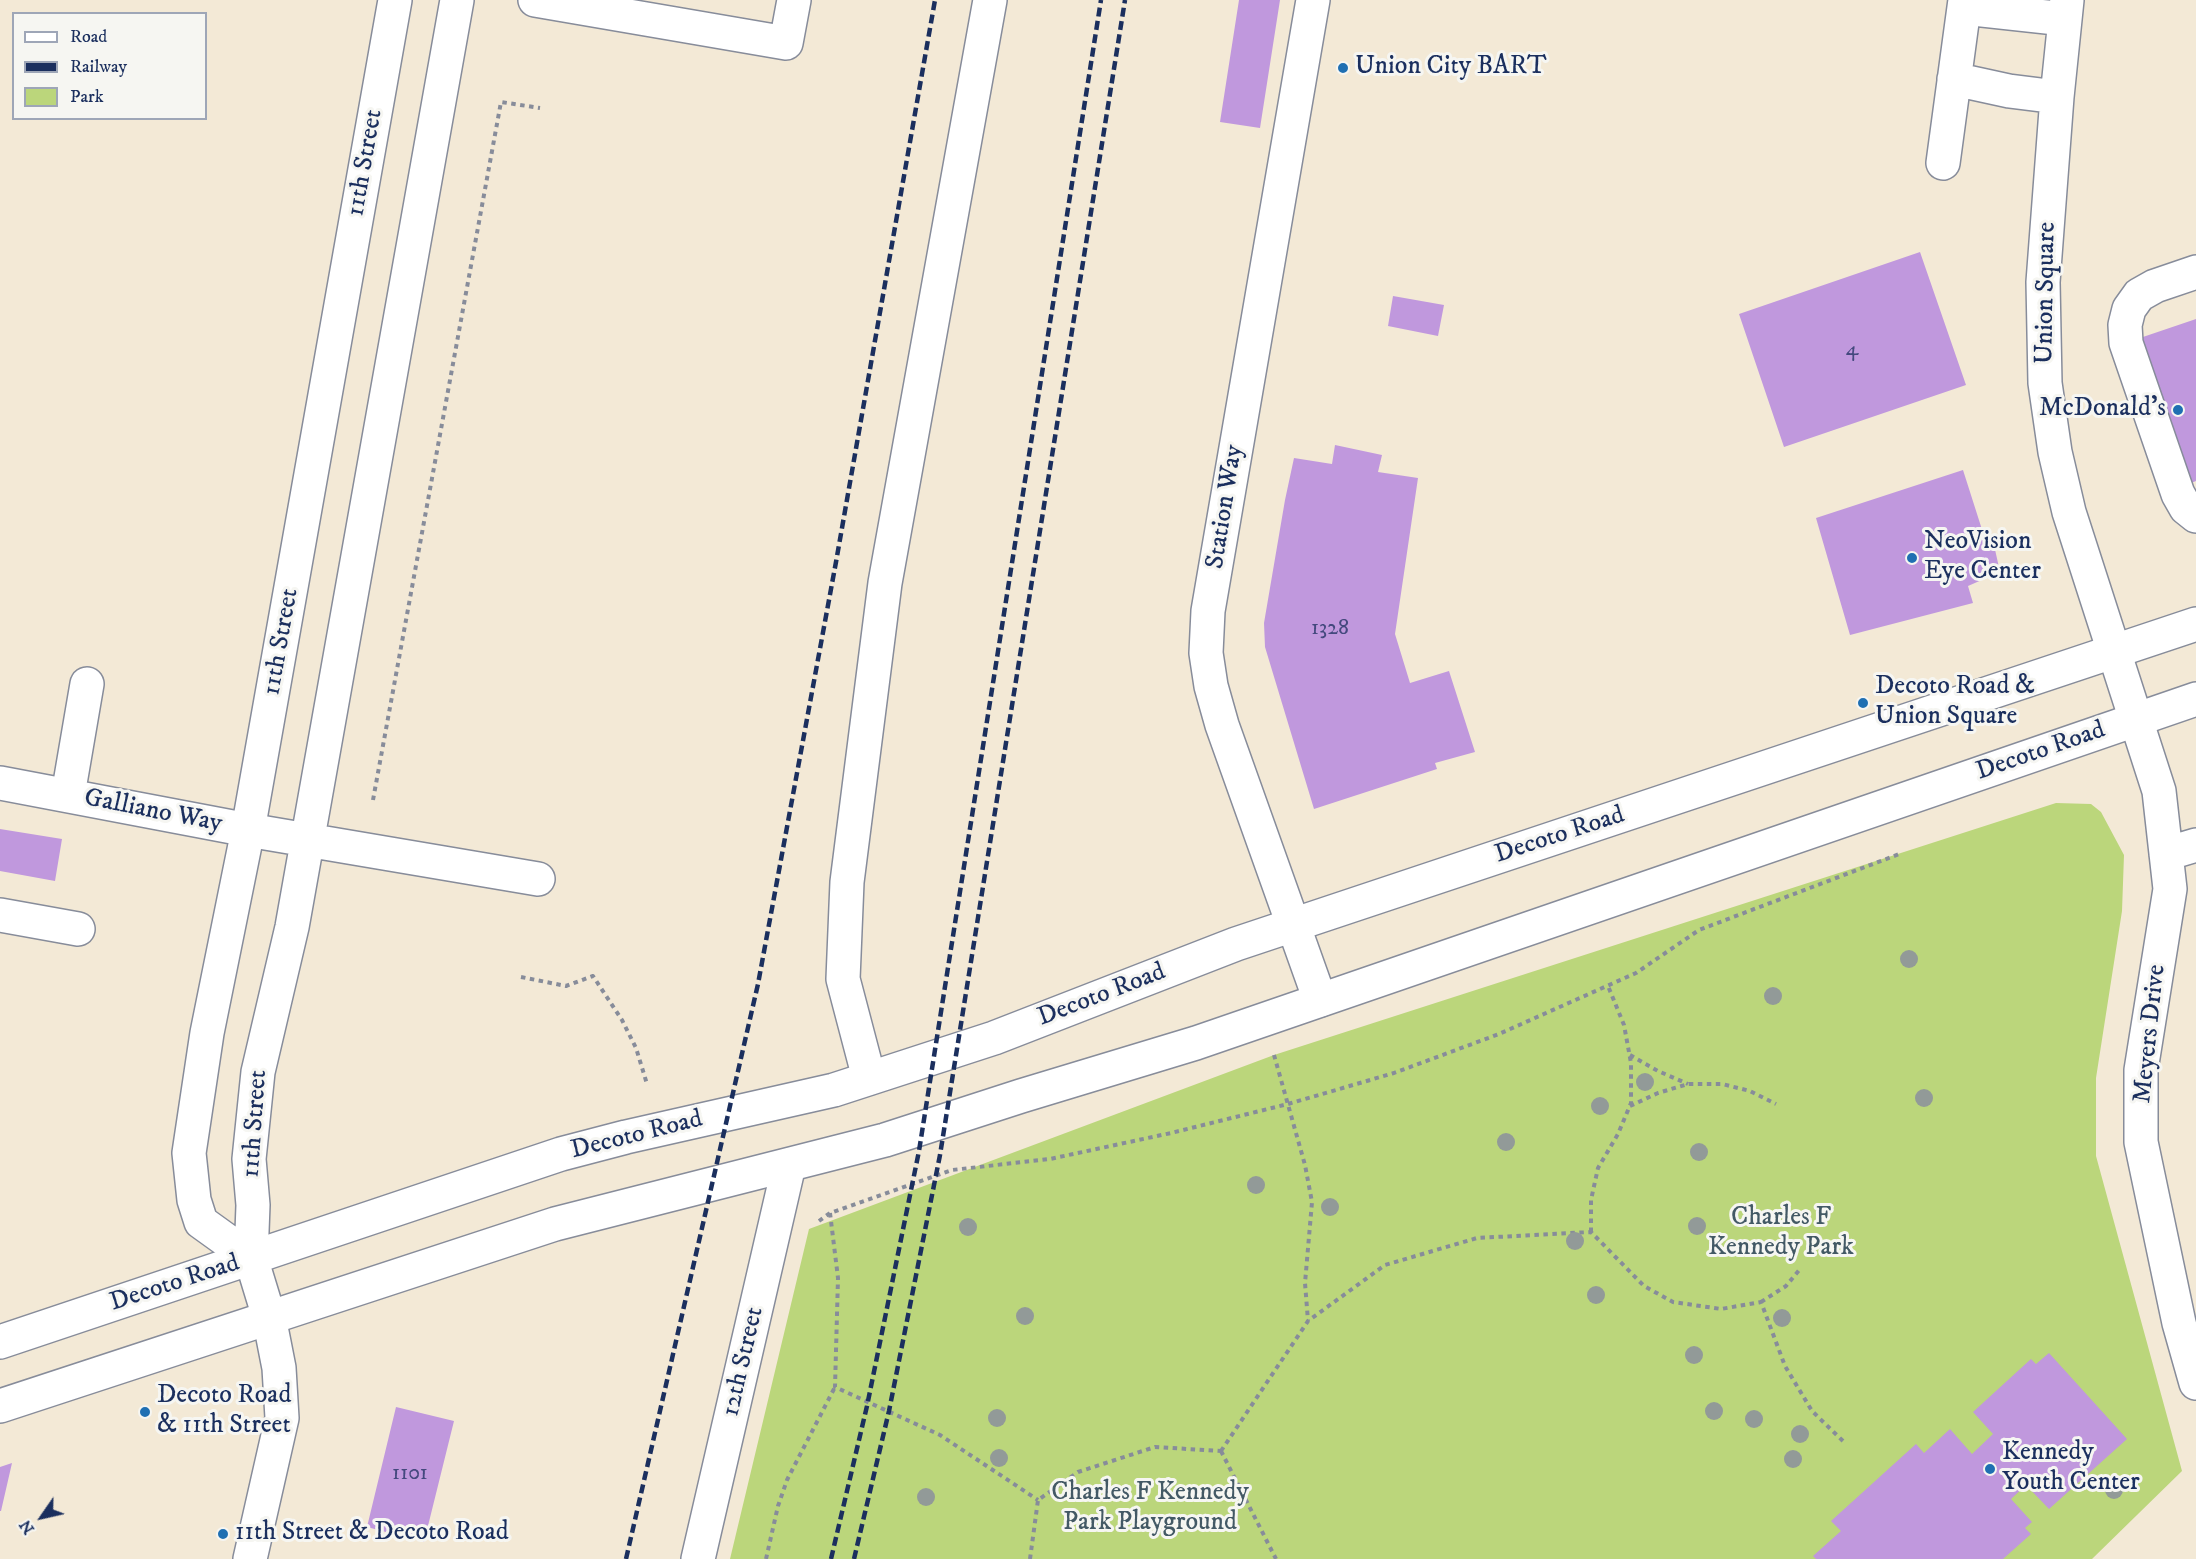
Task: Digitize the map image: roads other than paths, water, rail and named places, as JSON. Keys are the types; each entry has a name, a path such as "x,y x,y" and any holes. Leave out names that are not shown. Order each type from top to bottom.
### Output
{"street":[{"name":"11th Street","path":"251,1258 201,1221 194,1200 189,1153 207,1033 248,830 395,0"},
{"name":"11th Street","path":"250,1559 282,1418 279,1368 269,1317 251,1258 253,1205 249,1159 258,1072 292,927 458,0"},
{"path":"535,0 786,44 794,0"},
{"path":"869,1078 843,979 848,882 885,583 990,0"},
{"name":"Station Way","path":"1313,0 1208,611 1206,653 1211,686 1222,725 1320,1000"},
{"path":"1944,163 1964,4 2066,10"},
{"name":"Union Square","path":"2066,10 2043,282 2045,383 2055,452 2069,512 2137,718"},
{"path":"1954,79 2009,91 2057,97"},
{"path":"2196,272 2155,286 2139,295 2129,309 2126,325 2126,344 2178,494 2186,508 2196,516"},
{"name":"Decoto Road","path":"0,1342 561,1154 834,1090 994,1038 1293,924 2196,624"},
{"path":"68,795 87,684"},
{"name":"Decoto Road","path":"0,1406 555,1224 885,1140 1020,1096 1196,1043 2196,699"},
{"name":"Meyers Drive","path":"2137,718 2159,791 2181,850 2170,890 2141,1070 2141,1142 2188,1320 2196,1383"},
{"name":"Galliano Way","path":"0,783 248,830 538,879"},
{"path":"0,915 78,929"},
{"name":"12th Street","path":"698,1559 789,1165"}],"railway":[{"path":"626,1559 758,984 836,562 935,0"},
{"path":"831,1559 867,1406 919,1151 1101,0"},
{"path":"854,1559 889,1411 940,1155 1125,0"}],"place":[{"name":"Union City BART","path":"1343,68"},
{"name":"McDonald's","path":"2178,410"},
{"name":"NeoVision Eye Center","path":"1912,558"},
{"name":"Decoto Road & Union Square","path":"1863,703"},
{"name":"Decoto Road & 11th Street","path":"145,1412"},
{"name":"Kennedy Youth Center","path":"1990,1469"},
{"name":"11th Street & Decoto Road","path":"223,1534"}],"park label":[{"name":"Charles F Kennedy Park","path":"1781,1234"},
{"name":"Charles F Kennedy Park Playground","path":"1150,1509"}]}
